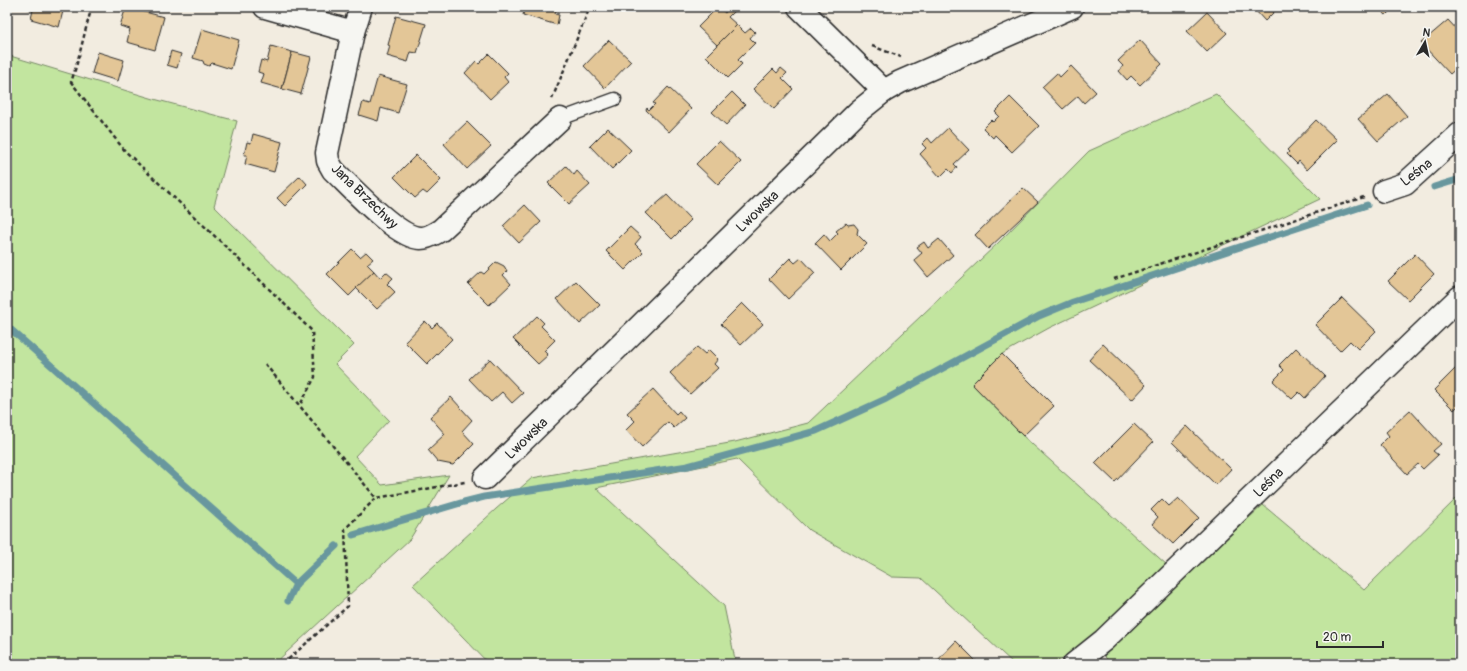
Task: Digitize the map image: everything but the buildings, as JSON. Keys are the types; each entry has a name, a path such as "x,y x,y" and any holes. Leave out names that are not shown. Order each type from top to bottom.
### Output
{"street":[{"path":"265,7 353,32"},
{"name":"Jana Brzechwy","path":"361,7 353,32 327,153 328,161 333,170 387,221 410,236 421,238 431,236 442,230 560,119"},
{"path":"799,7 884,91"},
{"name":"Lwowska","path":"485,478 859,111 884,91 900,82 1072,7"},
{"name":"Leśna","path":"1384,191 1405,184 1460,134"},
{"name":"Leśna","path":"1074,664 1104,640 1460,297"}],"lane":[{"path":"560,119 615,99"}],"path":[{"path":"92,7 86,25 78,63 71,82 125,151 312,330 315,377 300,405"},
{"path":"560,119 548,107 590,7"},
{"path":"868,42 873,47 904,58"},
{"name":"Leśna","path":"1114,279 1384,191"},
{"path":"266,364 376,498"},
{"path":"283,664 348,606 345,529 376,498 485,478"}],"green space":[{"path":"7,55 154,99 237,121 214,206 354,345 335,364 389,420 355,456 382,485 449,475 410,539 274,664 26,664 7,656"},
{"path":"1216,94 1320,199 1049,328 1002,354 972,384 1023,436 1167,565 1096,634 1055,664 1014,664 921,578 892,577 809,530 737,459 596,488 724,606 736,664 489,664 413,585 532,478 735,442 808,423 998,243 1089,151"},
{"path":"1460,495 1460,664 1112,664 1104,656 1184,578 1263,505 1364,590"}],"waterway":[{"path":"1434,187 1460,179"},
{"path":"353,535 484,497 688,466 816,431 886,399 1039,316 1073,302 1367,205"},
{"path":"7,326 296,584 336,546"},
{"path":"288,601 296,584"}]}
